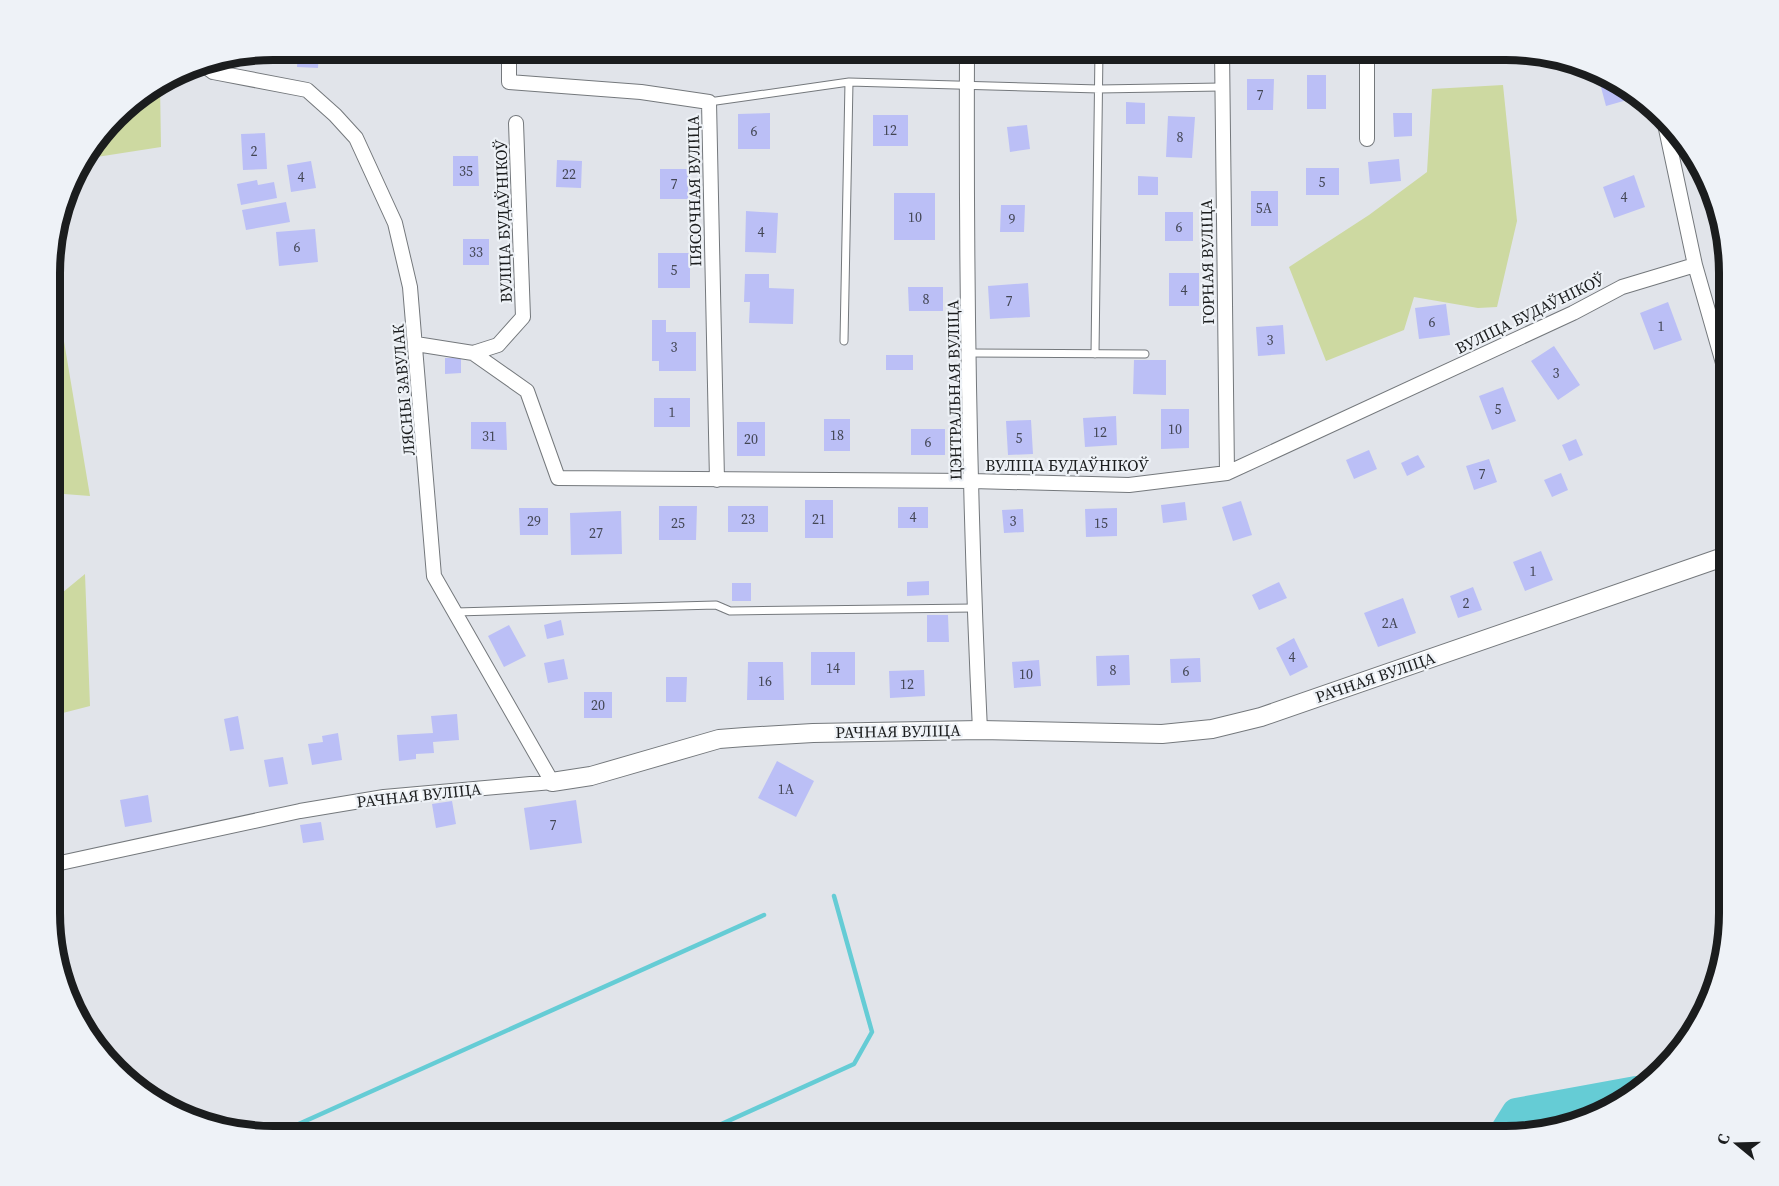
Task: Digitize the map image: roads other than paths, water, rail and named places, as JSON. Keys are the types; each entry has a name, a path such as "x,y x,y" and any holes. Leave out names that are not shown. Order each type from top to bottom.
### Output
{"street":[{"name":"ПЯСОЧНАЯ ВУЛІЦА","path":"509,60 509,82 641,92 709,102 717,480"},
{"name":"ЦЭНТРАЛЬНАЯ ВУЛІЦА","path":"967,60 969,353 974,608 980,730"},
{"name":"ГОРНАЯ ВУЛІЦА","path":"1222,60 1227,473"},
{"path":"1367,60 1367,139"},
{"name":"ЛЯСНЫ ЗАВУЛАК","path":"216,68 308,90 356,138 395,223 411,286 434,576 552,782"},
{"name":"ВУЛІЦА БУДАЎНІКОЎ","path":"473,353 498,345 523,317 516,123"},
{"path":"1667,134 1695,264 1719,349"},
{"name":"ВУЛІЦА БУДАЎНІКОЎ","path":"473,353 527,391 558,478 972,481 1129,485 1227,473 1573,313 1622,287 1695,264"},
{"path":"416,344 473,353"},
{"name":"РАЧНАЯ ВУЛІЦА","path":"60,863 300,811 384,796 552,782 591,776 719,739 813,733 980,730 1162,734 1212,729 1261,717 1719,558"}],"lane":[{"path":"1095,354 1099,60"},
{"path":"844,340 849,82"},
{"path":"709,102 849,82 1099,89 1221,87"},
{"path":"969,353 1145,354"},
{"path":"454,612 716,605 730,611 974,608"}],"waterway":[{"path":"717,1126 854,1064 872,1032 834,896"},
{"path":"294,1126 764,915"},
{"path":"1507,1126 1516,1112 1618,1093"}]}
